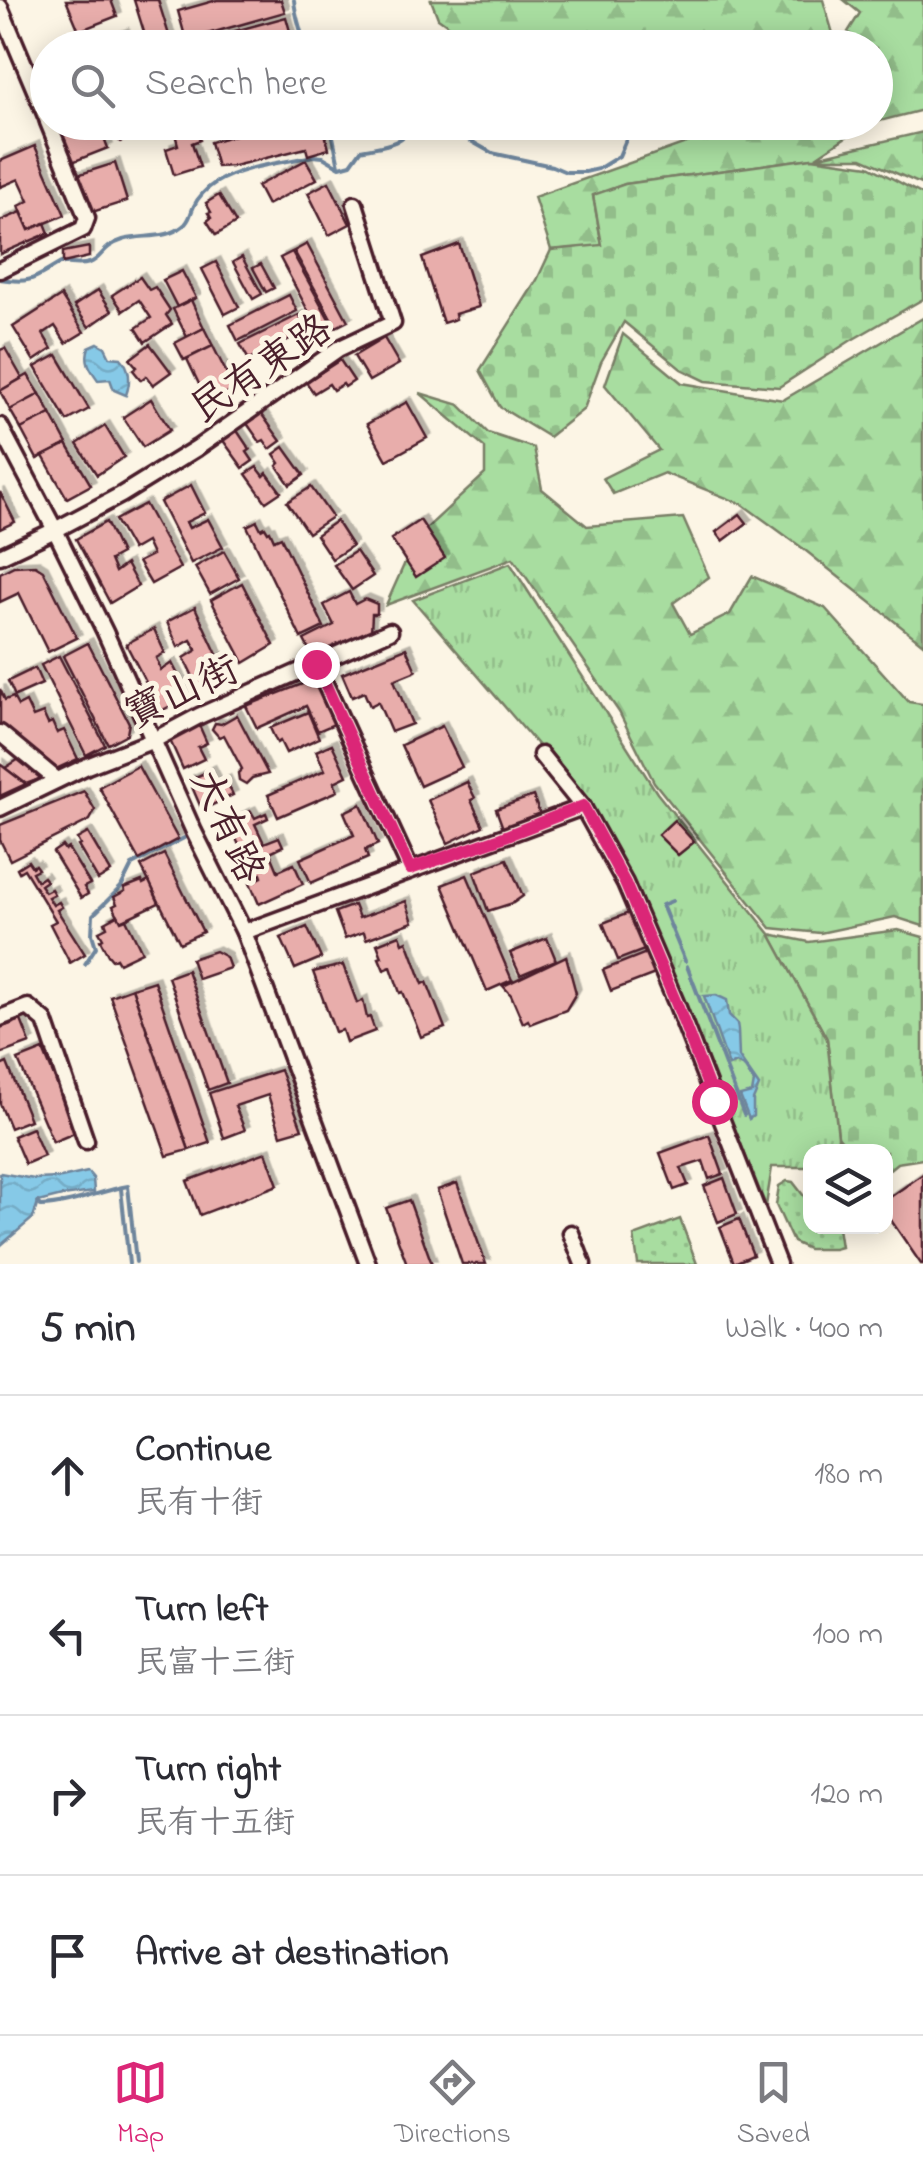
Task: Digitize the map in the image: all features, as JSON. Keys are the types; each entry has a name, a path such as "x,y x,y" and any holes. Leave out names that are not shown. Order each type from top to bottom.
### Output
{"street":[{"path":"1,3 30,76"},
{"path":"0,270 82,229 87,218 55,140"},
{"name":"民有東路","path":"55,530 197,448 338,349 393,323 355,204"},
{"name":"大有路","path":"0,426 55,530 244,932 368,1264"},
{"path":"0,556 55,530"},
{"name":"寶山街","path":"0,808 390,631"},
{"path":"316,664 410,869"},
{"path":"0,733 57,780"},
{"path":"541,754 583,806 625,883 778,1264"},
{"path":"244,932 583,806"},
{"path":"0,1018 28,1007 44,1020 86,1141"},
{"path":"571,1233 583,1264"}],"green space":[{"path":"431,0 823,0 832,30 455,30 438,18"},
{"path":"844,0 923,0 923,110 893,118 893,30 849,30 860,13"},
{"path":"923,132 923,185 862,158 812,158 625,184 593,196 602,246 551,250 534,197 694,140 842,140 816,157"},
{"path":"812,158 869,166 923,195 923,299 779,387 706,381 681,369 624,322 601,362 584,409 549,437 500,407 480,370 537,280 551,250 602,245 593,195 625,184"},
{"path":"923,318 923,644 742,504 664,473 613,494 603,478 659,450 605,385 623,334 682,383 783,400"},
{"path":"420,393 460,405 488,433 534,448 542,489 587,526 683,518 709,577 673,603 690,634 730,614 752,576 825,608 909,702 923,704 923,926 895,917 820,933 771,928 654,782 619,712 513,558 386,605 416,538 485,474 485,448"},
{"path":"510,563 657,793 770,934 827,1039 838,1136 837,1144 803,1144 803,1167 772,1167 766,1206 635,883 583,798 413,600"},
{"path":"898,930 923,937 923,1159 893,1166 893,1144 844,1144 838,1136 827,1039 770,934 809,942"},
{"path":"793,1182 803,1195 803,1234 839,1234 841,1247 808,1249 793,1242 776,1205 779,1186"},
{"path":"680,1219 697,1264 638,1264 634,1236"}],"water":[{"path":"98,343 110,357 121,358 127,366 126,395 114,390 110,379 98,380 90,368 89,347"},
{"path":"716,995 727,1000 729,1015 737,1023 739,1057 759,1086 749,1119 740,1096 752,1093 754,1082 745,1068 736,1063 729,1066 704,996"},
{"path":"88,1172 93,1178 94,1192 38,1202 33,1218 0,1246 0,1173 34,1179"}],"building":[{"path":"66,0 111,0 117,16 79,30"},
{"path":"134,0 158,0 167,30 143,30"},
{"path":"217,0 281,0 285,12 221,30 183,30 178,11"},
{"path":"286,17 290,30 238,30"},
{"path":"61,140 105,140 108,148 70,163"},
{"path":"177,140 200,140 192,143 200,167 174,175 166,149 178,145"},
{"path":"327,140 329,149 308,155 306,148 217,167 210,142"},
{"path":"35,146 65,215 29,230 19,206 29,201 19,179 0,187 0,161"},
{"path":"306,160 317,179 267,205 257,186"},
{"path":"115,163 127,201 86,214 74,176"},
{"path":"329,182 350,224 329,235 308,193"},
{"path":"219,195 236,223 216,235 207,221 211,212 206,203"},
{"path":"21,212 29,230 45,223 49,233 0,254 0,221"},
{"path":"307,244 348,321 336,327 294,251"},
{"path":"459,244 479,307 455,314 456,319 443,323 422,258"},
{"path":"89,247 89,257 63,263 63,252"},
{"path":"292,252 334,328 321,335 280,258"},
{"path":"242,257 262,294 253,299 233,262"},
{"path":"216,262 239,307 225,314 202,269"},
{"path":"261,264 274,288 266,292 253,268"},
{"path":"182,271 196,298 177,307 163,280"},
{"path":"140,277 149,290 155,287 170,310 166,315 172,324 145,342 136,328 151,318 139,300 123,311 112,295"},
{"path":"98,290 112,311 89,327 74,306"},
{"path":"289,295 297,311 238,341 230,325"},
{"path":"61,296 84,332 66,343 55,326 43,334 52,349 34,361 13,327"},
{"path":"191,300 204,328 187,337 173,309"},
{"path":"299,315 307,330 249,360 240,344"},
{"path":"204,328 213,346 184,360 175,343"},
{"path":"384,338 399,364 369,381 354,356"},
{"path":"150,344 171,372 153,385 146,376 141,380 130,359"},
{"path":"213,346 235,390 208,403 187,359"},
{"path":"5,348 22,378 0,391 0,350"},
{"path":"57,355 89,409 67,421 35,367"},
{"path":"340,360 354,381 333,390 329,384 314,393 306,382"},
{"path":"28,375 40,394 10,410 0,391"},
{"path":"40,394 51,414 21,429 10,410"},
{"path":"151,399 170,430 143,447 123,417"},
{"path":"407,402 427,438 387,460 367,424"},
{"path":"260,412 281,441 270,449 246,422"},
{"path":"51,414 67,444 37,459 21,429"},
{"path":"105,426 124,457 97,475 77,444"},
{"path":"236,429 253,461 243,468 222,439"},
{"path":"67,444 91,485 67,498 43,456"},
{"path":"284,447 304,475 290,485 274,454"},
{"path":"257,467 264,476 267,473 281,492 266,502 246,474"},
{"path":"191,485 205,513 186,522 189,528 208,519 223,547 191,563 160,502"},
{"path":"311,487 332,517 308,533 287,502"},
{"path":"0,492 15,522 0,529"},
{"path":"145,504 180,568 151,584 138,562 152,555 146,542 132,550 115,520"},
{"path":"740,514 747,523 723,541 716,532"},
{"path":"420,520 445,558 416,577 391,539"},
{"path":"257,521 261,529 270,531 274,540 281,537 324,627 301,638 247,526"},
{"path":"336,521 352,546 332,559 316,535"},
{"path":"106,522 121,554 110,560 115,572 126,564 138,586 110,603 76,539"},
{"path":"224,551 239,578 210,594 195,567"},
{"path":"356,551 373,576 352,590 334,565"},
{"path":"35,565 43,570 77,638 48,652 19,593 0,602 0,573 14,566"},
{"path":"242,583 274,645 244,663 211,600"},
{"path":"349,592 355,604 365,599 377,604 371,633 314,659 304,640 334,625 324,605"},
{"path":"195,607 227,676 199,689 184,658 197,650 191,640 178,647 167,622"},
{"path":"154,629 165,653 156,658 161,670 172,663 189,696 161,711 126,644"},
{"path":"88,643 129,723 127,734 108,744 63,656"},
{"path":"406,648 416,671 394,680 412,724 391,732 378,702 370,706 364,692 352,697 342,674"},
{"path":"59,656 105,745 86,755 41,665"},
{"path":"35,668 42,684 15,696 8,681"},
{"path":"310,681 321,684 339,722 318,731 306,706 257,728 246,706"},
{"path":"0,689 5,700 13,697 18,706 26,702 33,717 43,713 57,733 64,730 78,759 56,769 0,723"},
{"path":"308,712 319,738 286,753 270,728"},
{"path":"237,715 268,774 246,784 239,780 242,769 224,735 219,737 212,729 215,723"},
{"path":"199,725 207,743 198,747 204,759 183,769 169,738"},
{"path":"442,726 462,767 420,786 401,745"},
{"path":"332,744 347,776 334,782 338,791 278,817 268,795 325,770 316,751"},
{"path":"24,756 48,776 26,784 5,768"},
{"path":"0,764 5,768 26,784 0,796"},
{"path":"138,766 178,839 139,860 99,787"},
{"path":"211,770 218,784 226,780 233,795 202,810 189,780"},
{"path":"467,782 483,826 448,843 428,800"},
{"path":"84,791 95,810 90,820 10,860 0,840 0,825"},
{"path":"533,796 541,817 504,831 496,809"},
{"path":"361,804 378,844 365,850 368,858 311,883 300,859 354,835 344,812"},
{"path":"251,811 255,818 266,813 268,818 255,824 264,843 279,837 283,846 270,852 278,871 294,864 303,884 259,904 250,883 261,874 254,878 228,821"},
{"path":"674,820 694,842 678,855 658,835"},
{"path":"88,833 111,872 98,880 78,846 77,839"},
{"path":"62,846 68,848 90,884 84,887 88,894 81,898 53,852"},
{"path":"164,854 203,932 180,943 141,866"},
{"path":"507,859 523,896 488,911 474,872"},
{"path":"28,861 38,869 32,872 37,881 43,877 46,881 40,885 45,892 51,889 54,894 48,897 53,905 59,902 62,907 57,910 85,954 70,963 50,924 56,921 24,869 19,872 17,868"},
{"path":"467,875 512,980 487,991 442,885"},
{"path":"149,881 159,903 121,921 113,906 117,904 114,897"},
{"path":"406,901 413,922 366,939 364,932 345,939 335,912 354,905 359,918"},
{"path":"631,912 647,949 618,960 603,923"},
{"path":"118,915 121,921 126,919 142,952 119,963 108,955 99,931 107,927 105,922"},
{"path":"307,927 321,958 295,969 281,938"},
{"path":"400,935 403,943 407,941 423,984 427,982 445,1028 421,1037 391,967 384,970 379,958 382,957 377,944"},
{"path":"547,938 556,960 520,975 510,953"},
{"path":"215,951 226,957 230,968 198,979 191,959"},
{"path":"646,953 655,974 611,991 603,970"},
{"path":"566,956 576,993 566,1010 523,1023 503,986"},
{"path":"343,965 357,1003 363,1000 375,1031 346,1042 342,1030 335,1032 313,972"},
{"path":"187,970 227,1083 208,1090 168,977"},
{"path":"154,981 210,1143 189,1150 132,988"},
{"path":"132,988 189,1150 167,1156 110,996"},
{"path":"21,1020 30,1043 0,1054 0,1028"},
{"path":"43,1050 77,1132 53,1142 18,1060"},
{"path":"7,1063 30,1120 10,1128 0,1104 0,1066"},
{"path":"280,1070 302,1129 281,1135 268,1095 235,1106 245,1130 224,1138 209,1093"},
{"path":"32,1128 44,1156 25,1164 13,1136"},
{"path":"709,1135 723,1174 709,1179 703,1161 681,1168 688,1185 674,1190 660,1153"},
{"path":"266,1152 278,1185 200,1215 187,1181"},
{"path":"923,1174 923,1264 893,1223 893,1195"},
{"path":"724,1178 737,1214 718,1222 704,1186"},
{"path":"457,1183 486,1264 462,1264 437,1190"},
{"path":"409,1200 432,1264 407,1264 386,1208"},
{"path":"739,1219 753,1255 734,1263 720,1227"}],"waterway":[{"path":"294,0 300,30"},
{"path":"334,140 339,166"},
{"path":"0,279 27,280 61,263 86,264 123,240 176,230 187,222 206,190 238,173 313,156 340,167 351,164 361,150 398,140"},
{"path":"469,140 492,153 566,172 598,169 619,156 626,140"},
{"path":"85,964 96,947 93,915 121,887 132,865 184,838"},
{"path":"672,901 662,905 685,961"},
{"path":"687,966 744,1115"},
{"path":"38,1202 41,1206 63,1203 128,1186 136,1262"},
{"path":"121,1189 129,1264"}],"route":[{"path":"316,664 410,869 583,806 625,883 714,1101"}]}
